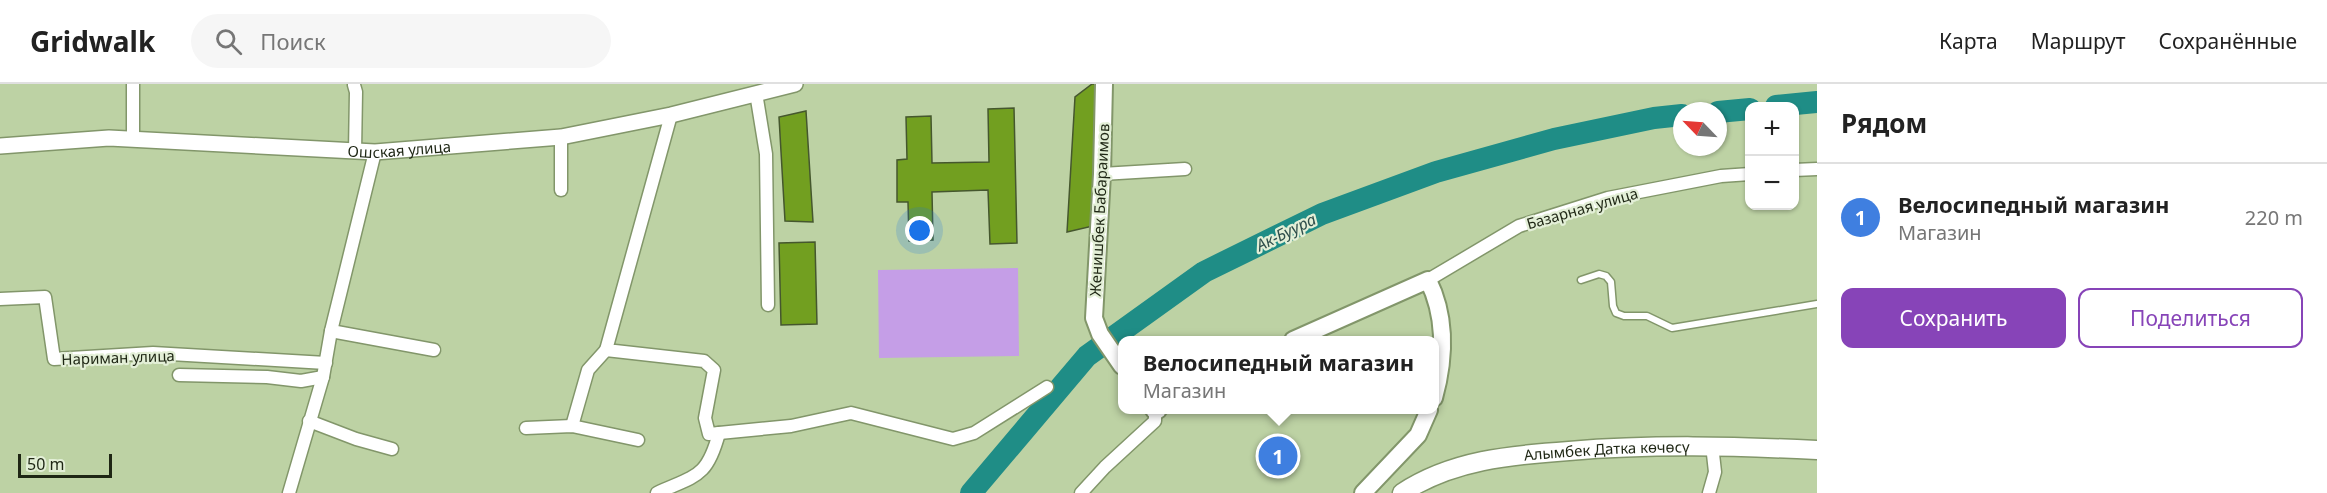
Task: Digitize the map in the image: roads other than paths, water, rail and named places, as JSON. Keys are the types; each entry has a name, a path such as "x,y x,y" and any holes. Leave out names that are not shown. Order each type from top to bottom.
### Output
{"main road":[{"name":"Женишбек Бабараимов","path":"1104,84 1102,174 1094,318 1100,334 1118,360"},
{"path":"1302,336 1428,280 1436,296 1444,346 1439,380"},
{"path":"1363,493 1418,435 1427,414"},
{"name":"Алымбек Датка көчөсү","path":"1402,493 1442,472 1516,455 1622,447 1712,445 1817,450"}],"street":[{"path":"133,84 133,139"},
{"name":"Ошская улица","path":"0,146 109,138 375,152 561,137 671,115 795,84"},
{"path":"354,85 356,92 355,152"},
{"path":"756,93 766,154 768,306"},
{"path":"572,426 588,370 606,350 671,115"},
{"path":"561,137 561,190"},
{"path":"289,493 323,376 331,331 375,152"},
{"path":"1102,174 1185,169"},
{"path":"1799,170 1817,169"},
{"name":"Базарная улица","path":"1428,280 1519,226 1608,198 1721,176 1745,174"},
{"name":"Нариман улица","path":"0,299 45,297 54,359 153,353 326,363"},
{"path":"331,331 434,350"},
{"path":"606,350 704,361 710,365 714,370 705,427 709,434 791,426 851,413 953,439 974,433 1047,387"},
{"path":"179,375 267,376 301,381 323,376"},
{"path":"1082,493 1105,467 1155,421 1156,414"},
{"path":"309,421 356,439 392,449"},
{"path":"525,428 572,426 638,440"},
{"path":"657,493 705,469 712,457 719,433"},
{"path":"1709,493 1715,472 1712,445"}],"lane":[{"path":"1581,280 1599,274 1606,276 1611,282 1613,306 1616,313 1624,316 1647,315 1672,328 1817,304"}],"waterway":[{"name":"Ак-Буура","path":"1799,104 1817,102"},
{"name":"Ак-Буура","path":"1727,111 1745,109"},
{"name":"Ак-Буура","path":"971,493 1087,356 1204,272 1322,214 1436,172 1554,139 1673,116"}],"place":[{"name":"Велосипедный магазин","path":"1278,456"}]}
